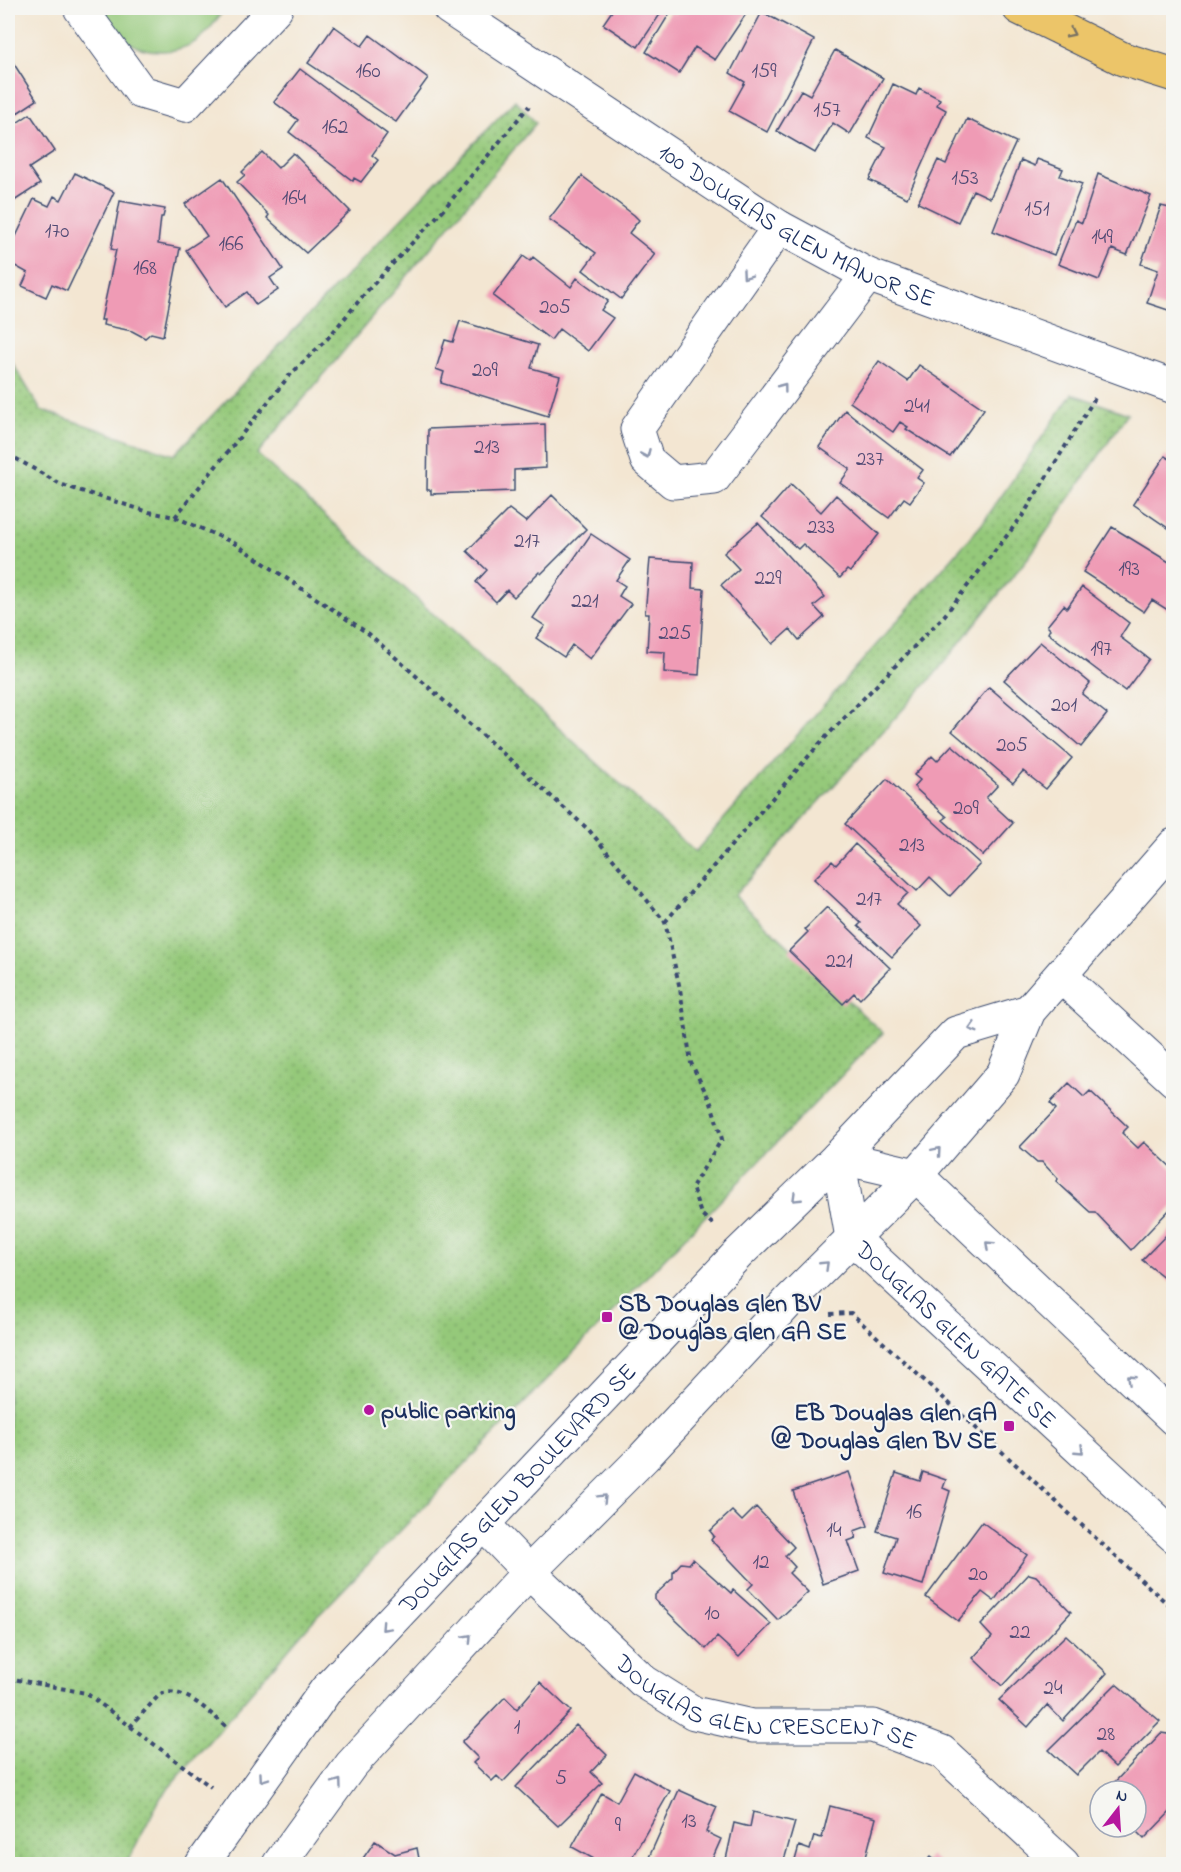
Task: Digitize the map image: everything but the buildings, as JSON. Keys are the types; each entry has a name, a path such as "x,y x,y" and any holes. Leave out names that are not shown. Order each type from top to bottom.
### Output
{"main road":[{"path":"1019,8 1123,58 1173,75"}],"street":[{"path":"80,8 141,92 185,105 276,8"},
{"name":"100 DOUGLAS GLEN MANOR SE","path":"449,8 780,227 868,275 1173,387"},
{"path":"780,227 637,429 646,460 673,482 714,478 868,275"},
{"path":"279,1864 351,1765 529,1572 644,1457 790,1299 916,1175 1003,1074 1029,1011 1173,845"},
{"path":"1061,976 1173,1080"},
{"name":"DOUGLAS GLEN BOULEVARD SE","path":"202,1864 326,1690 738,1254 838,1157 956,1033 1029,1011"},
{"path":"838,1157 916,1175 1173,1419"},
{"name":"DOUGLAS GLEN GATE SE","path":"838,1157 852,1238 1173,1536"},
{"name":"DOUGLAS GLEN CRESCENT SE","path":"483,1524 529,1572 643,1681 694,1713 752,1726 873,1726 942,1752 1063,1864"}],"path":[{"path":"175,517 275,392 328,338 389,266 443,210 553,78"},
{"path":"665,922 821,742 944,616 1023,515 1113,366"},
{"path":"8,454 63,485 148,512 175,517 234,543 369,634 589,830 665,922 680,989 691,1063 711,1103 722,1139 692,1186 700,1214 715,1226"},
{"path":"819,1314 851,1313 1173,1610"},
{"path":"8,1678 86,1693 242,1809"},
{"path":"130,1727 160,1694 167,1691 190,1698 226,1726"}],"green space":[{"path":"101,8 225,8 208,31 196,41 186,47 162,51 139,47 128,42 116,32"},
{"path":"515,100 536,123 257,454 695,852 982,524 1072,394 1128,414 1031,554 934,675 734,896 883,1033 311,1623 161,1797 126,1864 8,1864 8,356 41,410 174,455"}],"place":[{"name":"SB Douglas Glen BV @ Douglas Glen GA SE","path":"607,1317"},
{"name":"public parking","path":"369,1410"},
{"name":"EB Douglas Glen GA @ Douglas Glen BV SE","path":"1009,1426"}]}
